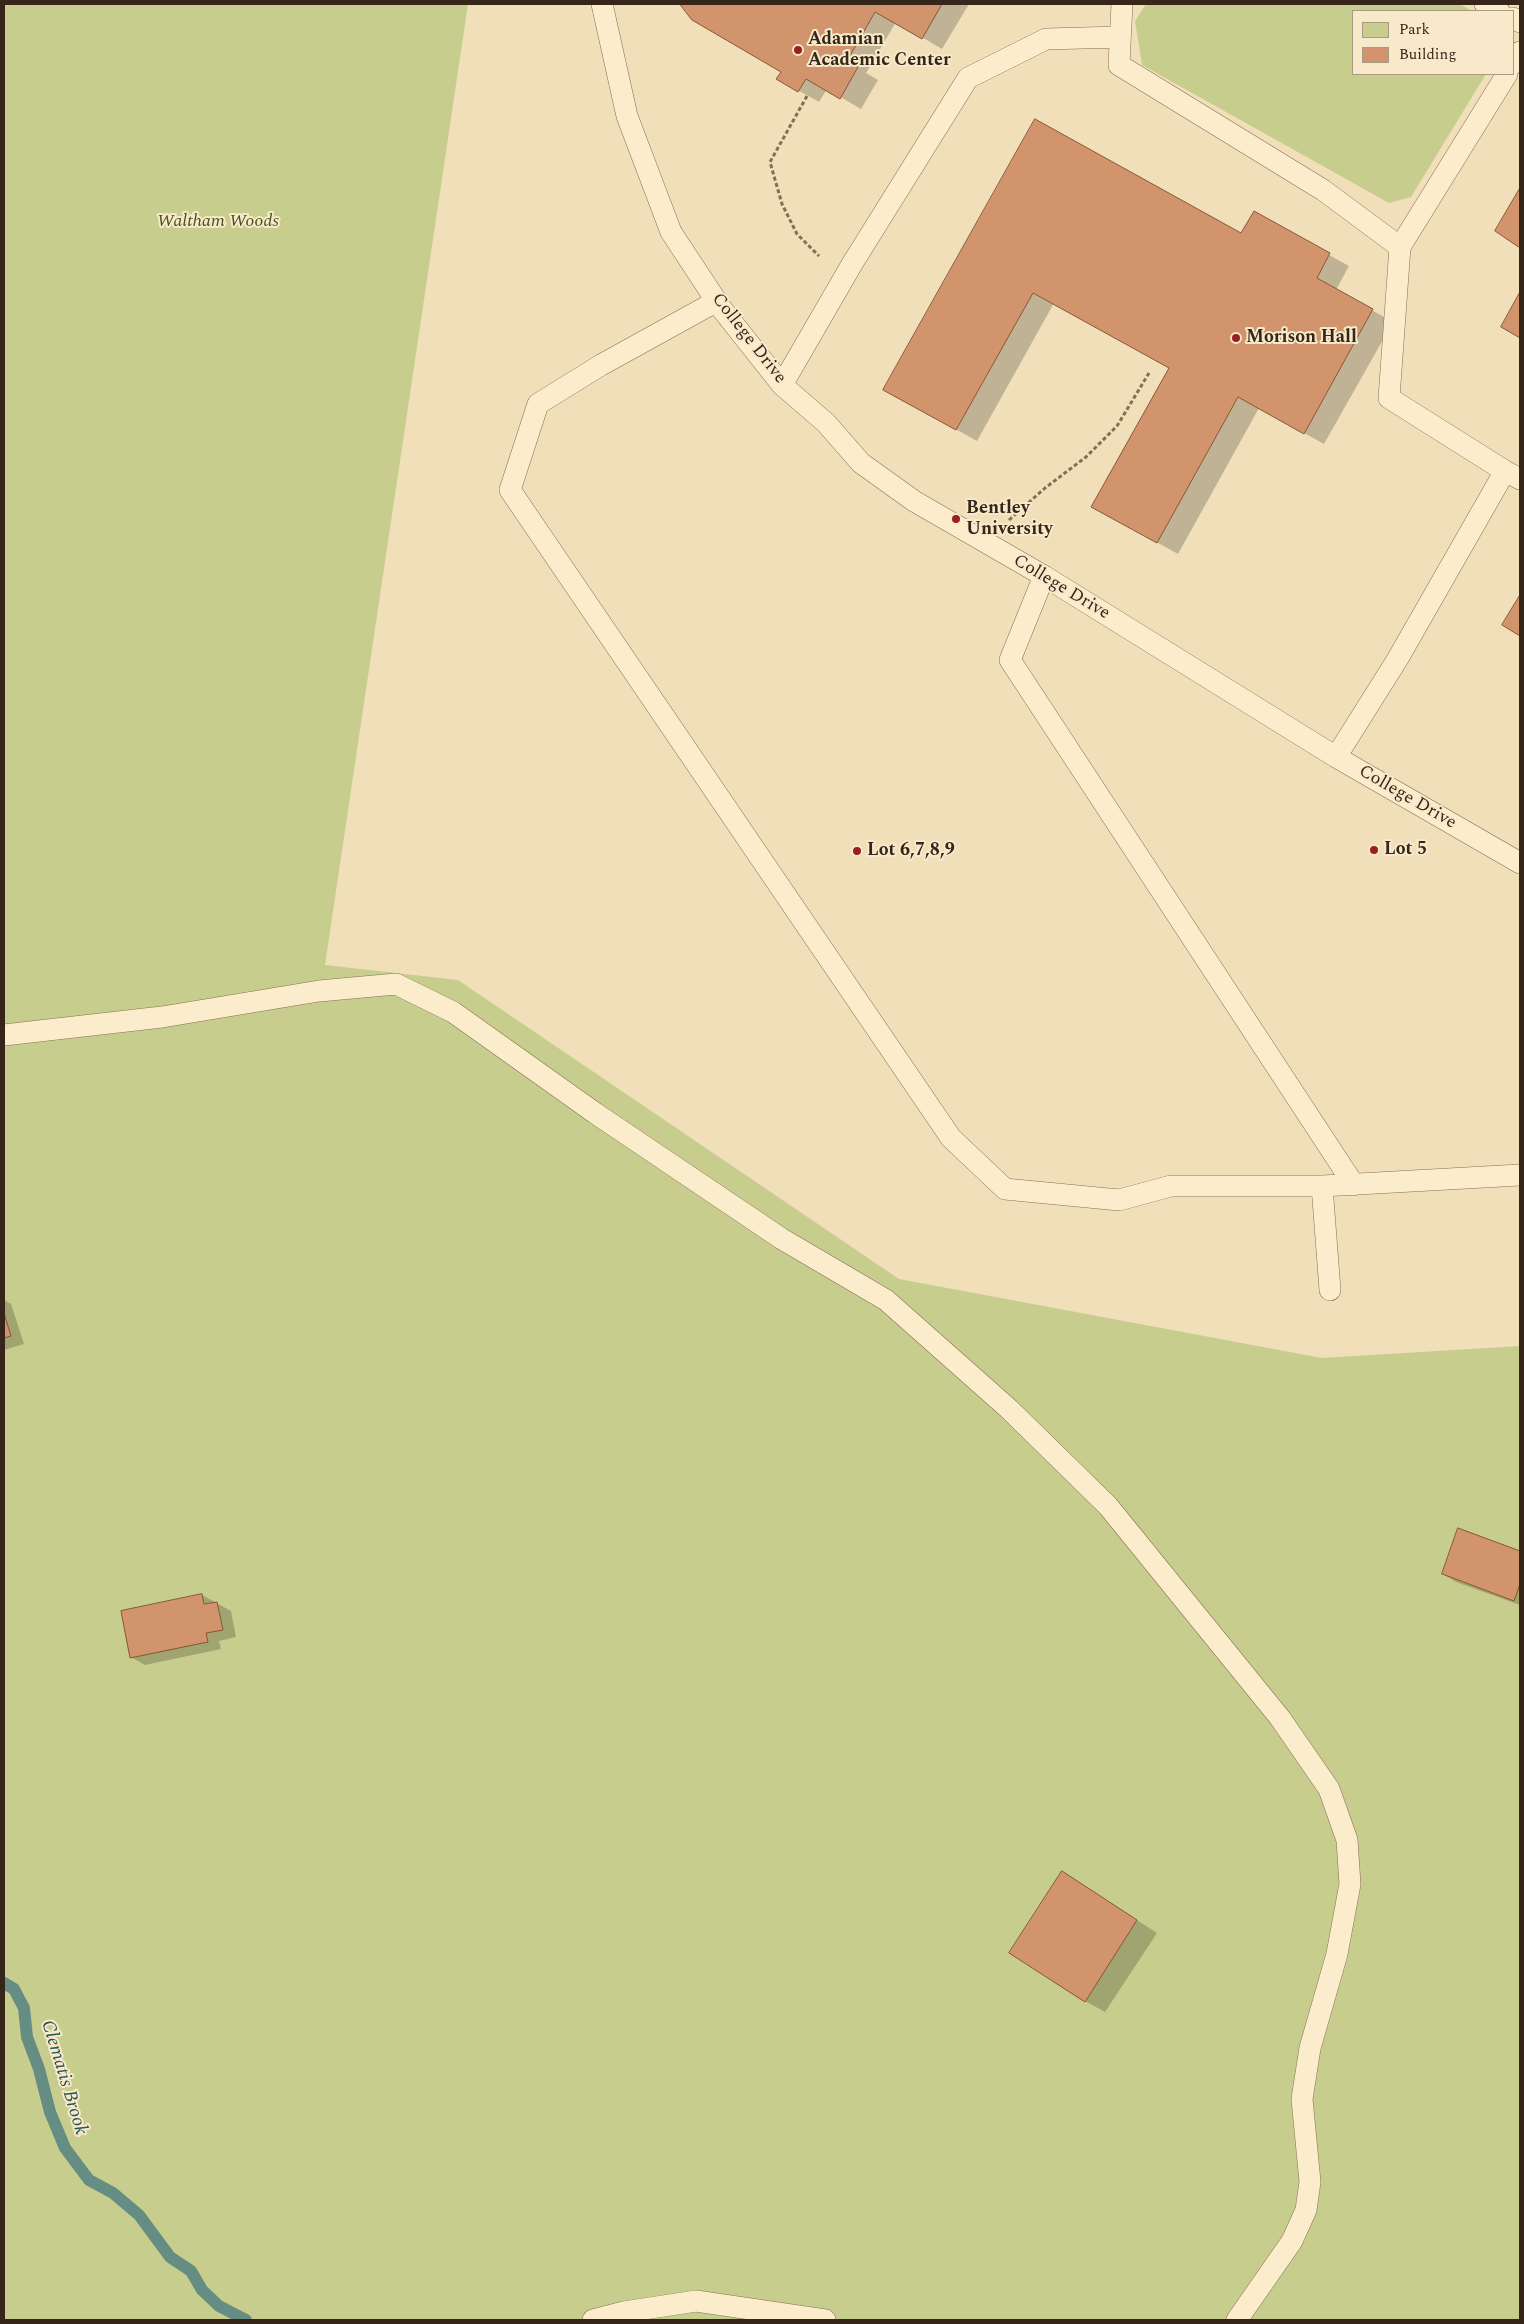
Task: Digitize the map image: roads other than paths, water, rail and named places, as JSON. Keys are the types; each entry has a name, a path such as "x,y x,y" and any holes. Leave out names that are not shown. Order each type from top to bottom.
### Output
{"lane":[{"name":"College Drive","path":"602,4 627,116 671,232 717,300 782,384 826,424 861,463 914,501 1044,576 1336,757 1520,863"},
{"path":"1122,4 1119,65 1323,190 1400,247"},
{"path":"1485,4 1497,10"},
{"path":"782,384 843,280 968,78 1046,39 1120,37"},
{"path":"1336,757 1512,475 1389,398 1400,247 1506,75"},
{"path":"717,300 601,365 538,404 510,490 951,1138 1005,1189 1119,1200 1171,1186 1322,1186 1520,1175"},
{"path":"1044,576 1010,660 1354,1184"},
{"path":"4,1035 162,1017 319,991 396,984 453,1012 594,1113 782,1239 886,1300 1009,1409 1108,1506 1280,1718 1329,1789 1347,1840 1350,1884 1337,1954 1310,2048 1302,2099 1310,2182 1306,2210 1292,2241 1237,2320"},
{"path":"1322,1186 1330,1290"},
{"path":"592,2320 624,2312 696,2301 825,2320"}],"waterway":[{"name":"Clematis Brook","path":"4,1983 14,1989 24,2008 27,2037 39,2069 50,2112 65,2148 89,2180 113,2193 139,2215 170,2257 191,2271 202,2290 219,2306 246,2320"}],"place":[{"name":"Adamian Academic Center","path":"798,50"},
{"name":"Morison Hall","path":"1236,338"},
{"name":"Bentley University","path":"956,519"},
{"name":"Lot 5","path":"1374,850"},
{"name":"Lot 6,7,8,9","path":"857,851"}],"park label":[{"name":"Waltham Woods","path":"218,222"}]}
